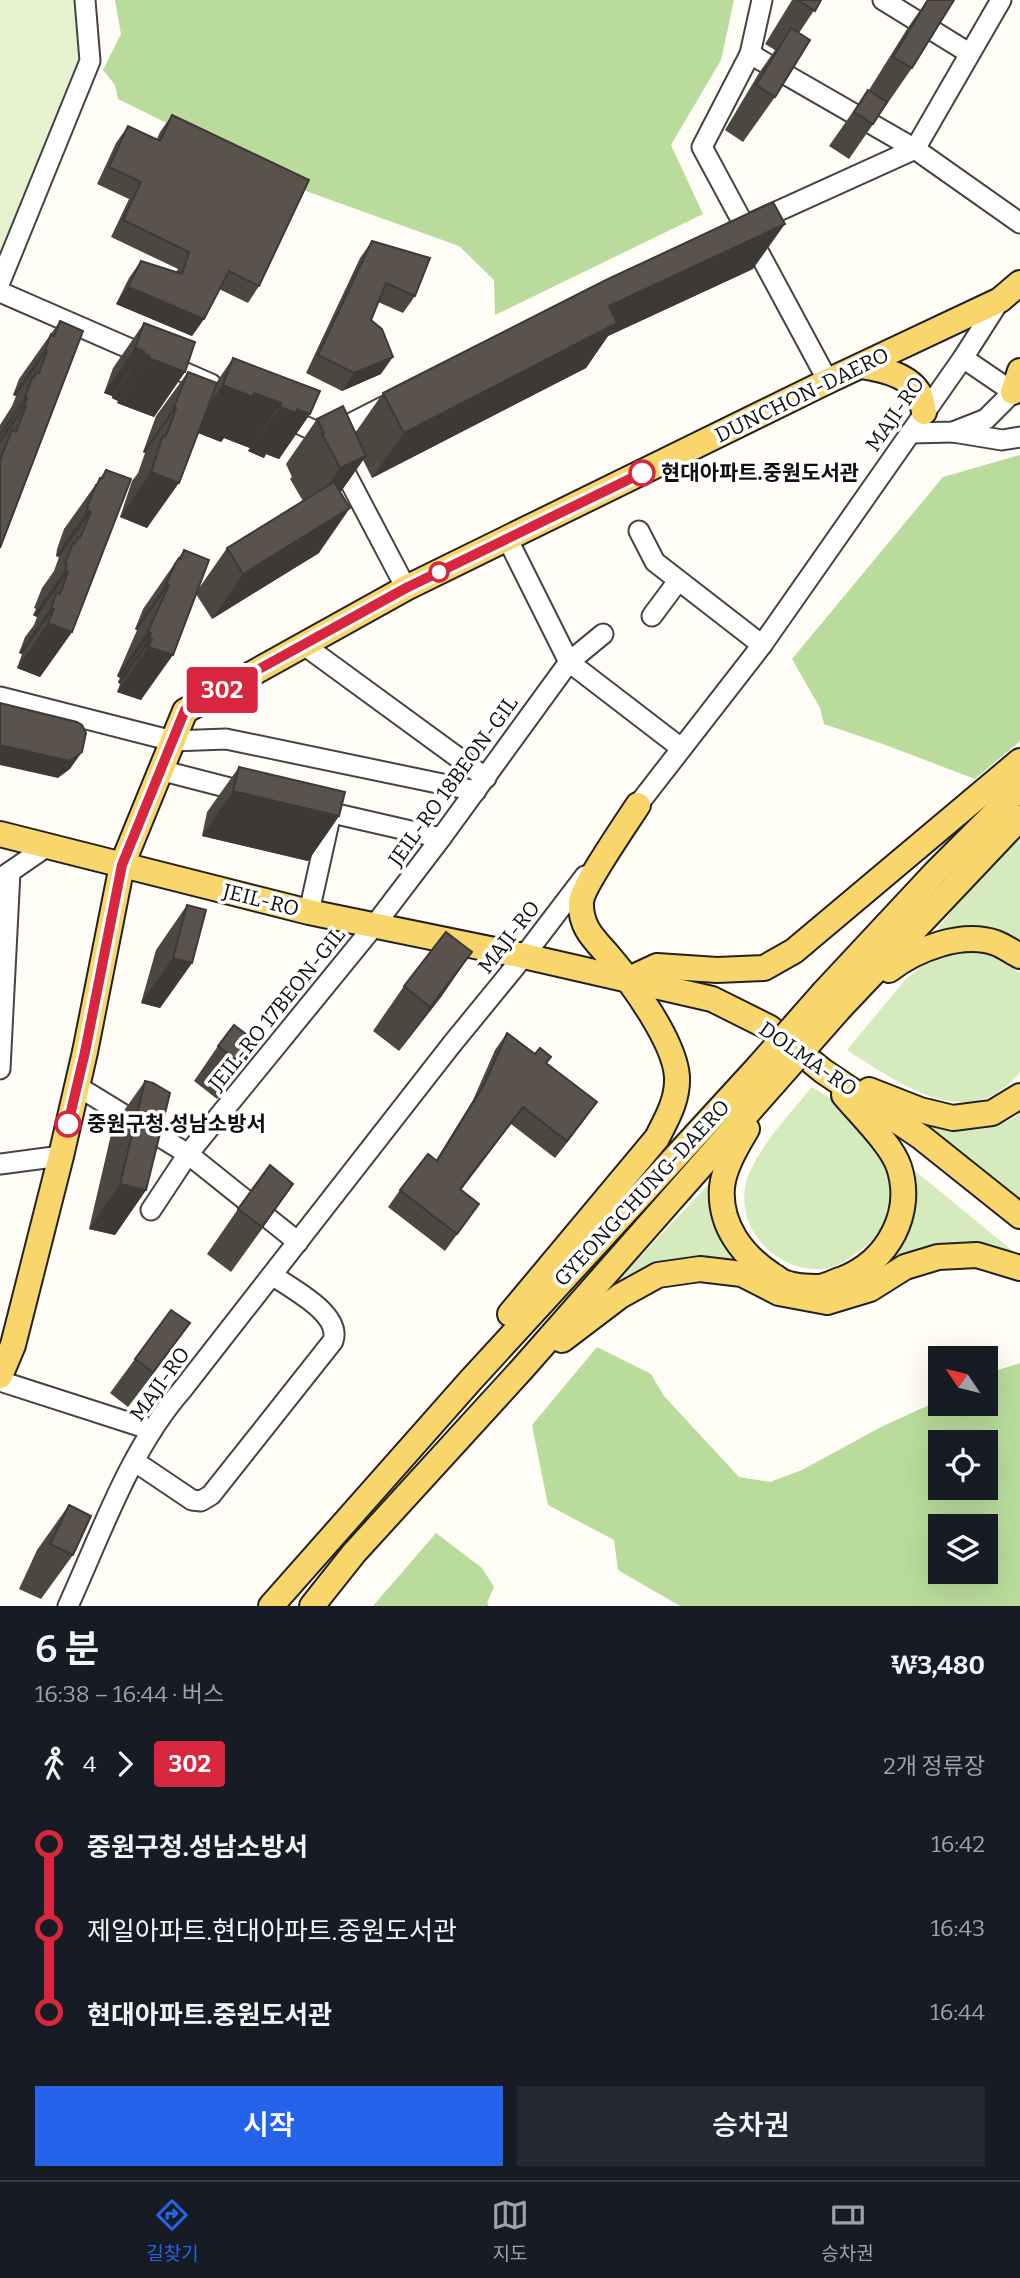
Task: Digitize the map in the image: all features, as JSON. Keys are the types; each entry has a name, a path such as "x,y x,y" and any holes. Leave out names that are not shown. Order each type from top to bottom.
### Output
{"main road":[{"name":"DUNCHON-DAERO","path":"0,1379 13,1345 61,1156 122,865 185,710 406,588 828,381 1000,300 1020,283"},
{"path":"861,366 883,369 904,379 919,393 924,412"},
{"path":"627,980 657,966 717,970 764,968 794,951 1020,761"},
{"name":"GYEONGCHUNG-DAERO","path":"312,1606 354,1553 522,1369 766,1075 833,1000 935,873 1020,788"},
{"path":"470,1381 504,1321 657,1138 673,1106 677,1077 669,1045 627,980 593,940 583,923 581,899 638,805"},
{"name":"GYEONGCHUNG-DAERO","path":"833,1000 1020,818"},
{"name":"JEIL-RO","path":"0,834 309,912 524,956"},
{"path":"833,1000 899,961 961,939 994,943 1020,956"},
{"name":"DOLMA-RO","path":"524,956 712,999 770,1028 823,1071 920,1136 1020,1216"},
{"path":"766,1075 733,1151 722,1186 724,1219 740,1247 760,1267 786,1283 821,1287 853,1275 880,1254 897,1228 905,1201 899,1165 882,1140 823,1071"},
{"path":"823,1071 920,1110 953,1118 992,1113 1020,1096"},
{"name":"GYEONGCHUNG-DAERO","path":"271,1606 470,1381 766,1075"},
{"path":"522,1369 620,1296 657,1275 701,1269 742,1274 779,1293 827,1302 870,1289 905,1267 937,1257 977,1255 1020,1268"}],"street":[{"path":"0,282 90,61 85,0"},
{"path":"762,0 750,54 702,147 828,381"},
{"path":"883,0 969,53"},
{"path":"723,237 915,149 1001,0"},
{"path":"750,54 915,149 1020,223"},
{"path":"0,292 225,391"},
{"name":"MAJI-RO","path":"68,1606 134,1464 163,1412 524,956 762,645 963,358 1000,300"},
{"path":"963,358 1018,384"},
{"path":"953,432 986,419 1018,384"},
{"path":"1018,384 1005,407 1005,420 1012,431 1020,436"},
{"path":"327,436 400,399"},
{"path":"264,408 327,436 406,588"},
{"path":"910,433 953,432 1002,440 1020,436"},
{"path":"639,531 655,562 762,645"},
{"path":"507,538 569,662 681,748"},
{"path":"652,616 678,580"},
{"name":"JEIL-RO 18BEON-GIL","path":"374,926 569,662 603,634"},
{"path":"304,645 481,784"},
{"path":"0,697 173,741 226,739 481,784"},
{"path":"160,770 265,797"},
{"path":"291,803 441,838"},
{"path":"309,912 331,813"},
{"path":"0,1069 5,875 49,845"},
{"name":"JEIL-RO 17BEON-GIL","path":"151,1210 188,1154 374,926"},
{"path":"77,1086 188,1154 298,1242"},
{"path":"0,1164 61,1156"},
{"path":"134,1464 143,1467 192,1500 201,1501 211,1495 334,1341 336,1333 333,1322 324,1312 272,1275"},
{"name":"DUNCHON-DAERO","path":"0,1379 152,1430"}],"green space":[{"path":"0,0 82,0 90,61 0,277"},
{"path":"115,0 734,0 721,60 671,145 703,214 495,315 494,280 459,246 303,190 118,99 115,85 103,70 121,34"},
{"path":"1020,455 1020,741 975,779 824,724 820,708 792,659 943,477"},
{"path":"1020,829 1020,947 932,937 985,867"},
{"path":"962,948 989,951 1020,973 1020,1072 1000,1091 979,1100 957,1102 911,1088 847,1050 905,980 930,959"},
{"path":"812,1087 853,1112 895,1163 892,1206 883,1227 853,1255 824,1269 788,1263 773,1254 751,1227 745,1210 744,1192 755,1162 778,1128"},
{"path":"1020,1113 1020,1202 923,1122 961,1129 985,1129 1009,1121"},
{"path":"903,1161 1020,1257 882,1272 893,1255"},
{"path":"710,1183 710,1201 716,1232 744,1271 662,1268 613,1285"},
{"path":"597,1347 651,1374 664,1396 739,1477 770,1482 802,1470 881,1427 928,1405 928,1416 998,1416 998,1370 1020,1363 1020,1606 680,1606 618,1570 614,1540 548,1505 532,1425"},
{"path":"436,1533 482,1568 494,1587 487,1603 489,1606 373,1606"}],"building":[{"path":"798,0 821,0 815,11"},
{"path":"928,0 954,0 912,68 893,57"},
{"path":"791,28 810,40 775,97 756,85"},
{"path":"868,90 887,102 873,124 854,112"},
{"path":"172,115 309,180 259,286 229,271 204,319 128,287 141,261 182,274 189,252 123,220 141,182 109,167 128,126 160,141"},
{"path":"773,202 785,224 609,306 617,323 404,433 383,393 606,280"},
{"path":"372,241 430,258 415,296 386,283 371,320 382,329 393,357 354,373 318,355"},
{"path":"60,321 83,331 0,548 0,460 12,430 16,432 26,406 25,398 32,377 34,378 36,372 39,373 51,334 54,336"},
{"path":"144,323 195,342 185,372 149,358 144,351 135,348"},
{"path":"233,358 320,391 310,414 297,409 296,413 280,407 281,403 254,393 253,397 223,385"},
{"path":"188,372 217,383 179,483 151,472"},
{"path":"343,406 366,456 340,468 317,419"},
{"path":"106,470 131,479 72,632 48,623 54,609 51,608 57,592 60,594 68,572 65,571 65,563 73,543 80,538 91,512 87,511 88,504"},
{"path":"334,482 350,508 243,574 227,548"},
{"path":"184,550 209,560 173,655 148,647 152,639 149,638 151,633 148,631 169,585 166,584"},
{"path":"0,703 77,722 86,733 82,752 70,761 0,745"},
{"path":"239,767 345,792 339,816 233,791"},
{"path":"187,905 206,910 192,963 173,958"},
{"path":"446,932 472,952 430,1007 404,986"},
{"path":"234,1025 258,1043 241,1064 218,1046"},
{"path":"507,1033 535,1054 540,1048 551,1057 546,1063 597,1102 567,1141 523,1107 460,1189 479,1204 457,1234 400,1190 428,1154 437,1161 485,1083"},
{"path":"145,1081 170,1093 146,1190 120,1184"},
{"path":"270,1165 293,1184 262,1227 238,1209"},
{"path":"171,1310 190,1323 153,1372 135,1359"},
{"path":"69,1505 91,1516 73,1555 50,1544"}],"bus line":[{"name":"302","path":"68,1124 122,865 185,710 406,588 642,473"}],"place":[{"name":"현대아파트.중원도서관","path":"642,473"},
{"name":"중원구청.성남소방서","path":"68,1124"}]}
